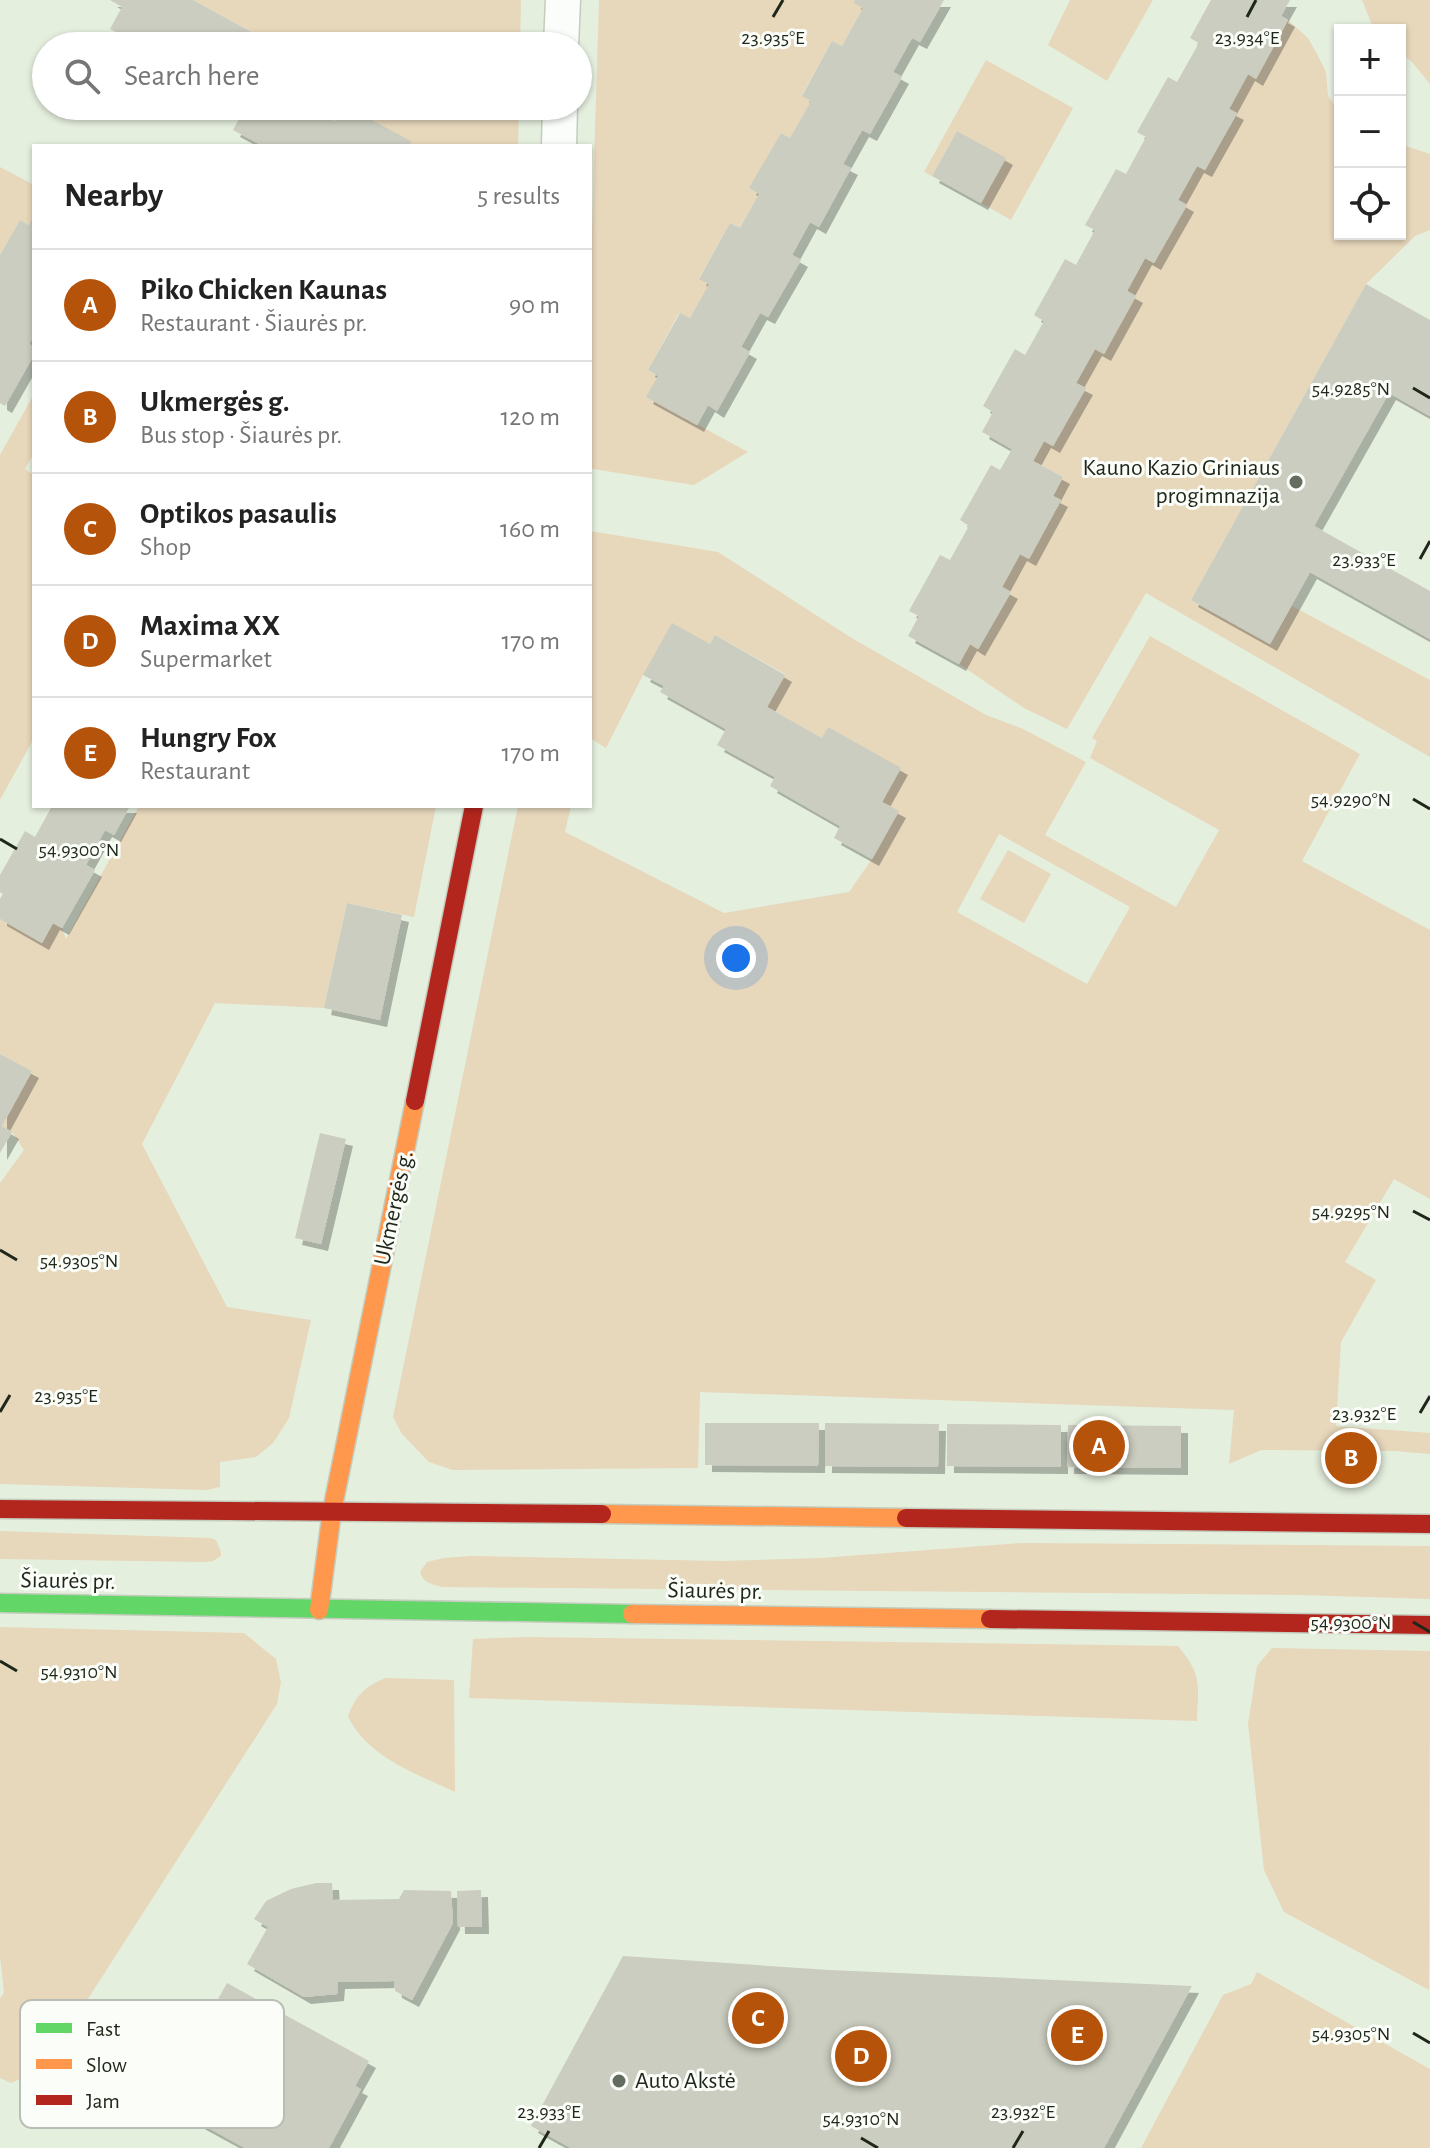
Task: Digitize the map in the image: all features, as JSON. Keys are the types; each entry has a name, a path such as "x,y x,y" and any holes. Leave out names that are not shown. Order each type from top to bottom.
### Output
{"main road":[{"name":"Ukmergės g.","path":"319,1610 332,1511 474,808"},
{"path":"0,1509 1430,1524"},
{"name":"Šiaurės pr.","path":"0,1603 1430,1625"}],"street":[{"path":"562,32 563,0"},
{"path":"559,144 560,120"}],"shaded area":[{"path":"193,0 521,0 520,32 251,32"},
{"path":"599,0 855,0 863,8 842,46 832,41 802,95 811,101 790,138 781,133 750,188 759,194 740,228 730,223 699,278 709,284 690,318 679,313 648,370 658,376 647,397 748,452 694,485 592,468 592,229"},
{"path":"1070,0 1153,0 1107,81 1048,45"},
{"path":"1362,0 1430,0 1430,84 1406,58 1406,24 1372,24"},
{"path":"1288,20 1308,38 1326,72 1328,96 1334,104 1334,240 1406,240 1406,146 1430,154 1430,230 1415,236 1366,284 1191,600 1270,644 1292,606 1430,680 1430,757 1146,593 1067,729 1024,708 959,664 970,644 979,649 1011,592 1002,587 1020,554 1029,558 1061,501 1053,496 1063,477 1033,461 1044,441 1053,446 1085,388 1076,383 1095,349 1136,296 1127,291 1145,258 1154,263 1186,205 1178,200 1197,166 1205,170 1237,114 1229,109 1248,74 1256,78"},
{"path":"986,60 1073,108 1011,220 981,203 1005,158 957,131 932,176 924,172"},
{"path":"372,120 519,120 518,144 409,144 410,141"},
{"path":"0,167 32,184 32,219 29,225 20,220 0,255"},
{"path":"32,398 32,457 25,469 32,474 32,742 0,800 0,455"},
{"name":"Kauno Kazio Griniaus progimnazija","path":"592,531 718,552 850,637 986,715 1023,729 1086,762 1045,835 1176,907 1219,830 1090,758 1097,741 1092,738 1150,636 1360,754 1302,861 1430,930 1430,1199 1394,1179 1345,1262 1376,1280 1341,1342 1336,1426 1430,1433 1430,1454 1261,1450 1229,1464 1234,1410 700,1392 698,1468 453,1470 429,1462 402,1434 393,1417 518,808 571,808 565,832 724,913 849,892 898,812 882,802 828,727 822,738 767,707 785,674 715,635 710,644 643,675 606,748 592,739","holes":["999,834 1130,907 1087,984 957,912"]},
{"path":"138,808 436,808 414,917 347,903 324,1008 215,1003 142,1144 227,1307 311,1320 289,1418 273,1443 256,1457 220,1462 220,1487 206,1490 0,1484 0,1183 24,1150 12,1132 2,1126 32,1071 0,1054 0,919 42,943 53,923 62,928 66,939"},
{"path":"1008,850 1051,874 1024,923 980,899"},
{"path":"0,1531 211,1538 216,1540 221,1556 204,1562 0,1559"},
{"path":"1023,1543 1430,1546 1430,1599 1301,1595 442,1587 426,1581 420,1572 427,1562 471,1556 722,1561 821,1558"},
{"path":"0,1627 244,1633 276,1659 281,1682 277,1704 87,2000 20,2000 20,2079 11,2083 0,2078 0,1999 4,1992 0,1957"},
{"path":"526,1637 1178,1646 1195,1673 1197,1721 469,1698 473,1639"},
{"path":"1272,1648 1430,1651 1429,1990 1284,1912 1264,1870 1248,1724 1257,1666"},
{"path":"386,1678 454,1680 455,1792 381,1754 357,1731 348,1717 362,1693"},
{"path":"1257,1972 1430,2069 1430,2148 1141,2148 1223,1995 1251,1984"}],"building":[{"path":"110,0 193,0 251,32 116,32 110,29 122,7"},
{"path":"855,0 944,0 920,42 912,38 893,72 902,77 870,134 862,130 843,164 851,168 819,227 810,222 792,255 801,260 768,317 760,313 741,347 750,352 717,411 708,405 697,425 646,397 658,376 648,370 680,313 690,318 709,284 699,279 730,223 740,228 759,194 749,188 781,133 790,138 811,101 802,96 832,41 842,46 863,8 854,3"},
{"path":"1211,0 1290,0 1281,16 1288,20 1256,79 1248,74 1229,109 1237,113 1205,170 1197,166 1178,200 1187,205 1154,263 1145,258 1127,291 1136,296 1104,354 1095,349 1076,383 1086,388 1053,446 1044,441 1033,461 1063,477 1053,496 1061,500 1029,559 1020,554 1002,587 1011,592 978,649 970,644 959,664 908,636 919,616 909,611 940,555 950,560 969,526 960,520 991,465 1000,470 1012,449 982,432 993,412 983,406 1015,349 1025,355 1044,321 1034,315 1065,259 1076,265 1095,230 1085,225 1116,169 1126,174 1146,137 1137,132 1168,77 1177,82 1199,43 1190,38"},
{"path":"238,120 372,120 411,141 409,144 259,144 233,130"},
{"path":"957,131 1006,158 981,203 932,176"},
{"path":"32,219 32,339 29,344 32,346 32,359 5,406 0,403 0,255 20,220 29,225"},
{"path":"1366,284 1430,320 1430,416 1389,393 1314,526 1430,591 1430,639 1310,572 1270,644 1191,600"},
{"path":"672,623 710,644 715,635 785,675 767,707 822,738 828,727 901,768 882,802 899,811 872,859 834,838 840,826 770,786 775,777 717,745 726,729 660,692 664,686 643,675"},
{"path":"51,808 129,808 114,835 105,830 86,865 95,870 62,928 53,923 42,943 0,919 3,894 0,892 0,875 25,831 35,837"},
{"path":"347,903 402,915 380,1020 324,1008"},
{"path":"0,1054 32,1071 2,1126 12,1132 0,1153"},
{"path":"320,1133 346,1139 321,1244 295,1238"},
{"path":"705,1423 819,1423 818,1466 705,1465"},
{"path":"825,1423 939,1424 938,1467 825,1466"},
{"path":"947,1424 1061,1425 1061,1467 947,1466"},
{"path":"1068,1425 1181,1426 1181,1468 1067,1467"},
{"path":"332,1883 333,1900 399,1899 404,1890 451,1891 453,1923 412,2000 395,1991 394,1981 338,1982 337,1994 304,1997 247,1964 268,1927 254,1919 266,1901 291,1889"},
{"path":"481,1890 482,1927 458,1927 457,1891"},
{"path":"623,1956 829,1970 1192,1986 1104,2148 571,2148 531,2126"},
{"path":"227,1983 258,2000 218,2000"},
{"path":"284,2014 369,2061 355,2086 361,2089 329,2148 245,2148 208,2128 284,2128"}],"traffic: fast":[{"path":"0,1603 632,1614"}],"traffic: slow":[{"path":"319,1610 332,1511 415,1101"},
{"path":"602,1514 906,1518"},
{"path":"632,1614 990,1619"}],"traffic: jam":[{"path":"415,1101 474,808"},
{"path":"0,1509 602,1514"},
{"path":"906,1518 1430,1524"},
{"path":"990,1619 1430,1625"}],"place":[{"name":"Kauno Kazio Griniaus progimnazija","path":"1296,482"},
{"name":"Piko Chicken Kaunas","path":"1099,1446"},
{"name":"Ukmergės g.","path":"1351,1458"},
{"name":"Optikos pasaulis","path":"758,2018"},
{"name":"Hungry Fox","path":"1077,2035"},
{"name":"Maxima XX","path":"861,2056"},
{"name":"Auto Akstė","path":"619,2081"}]}
